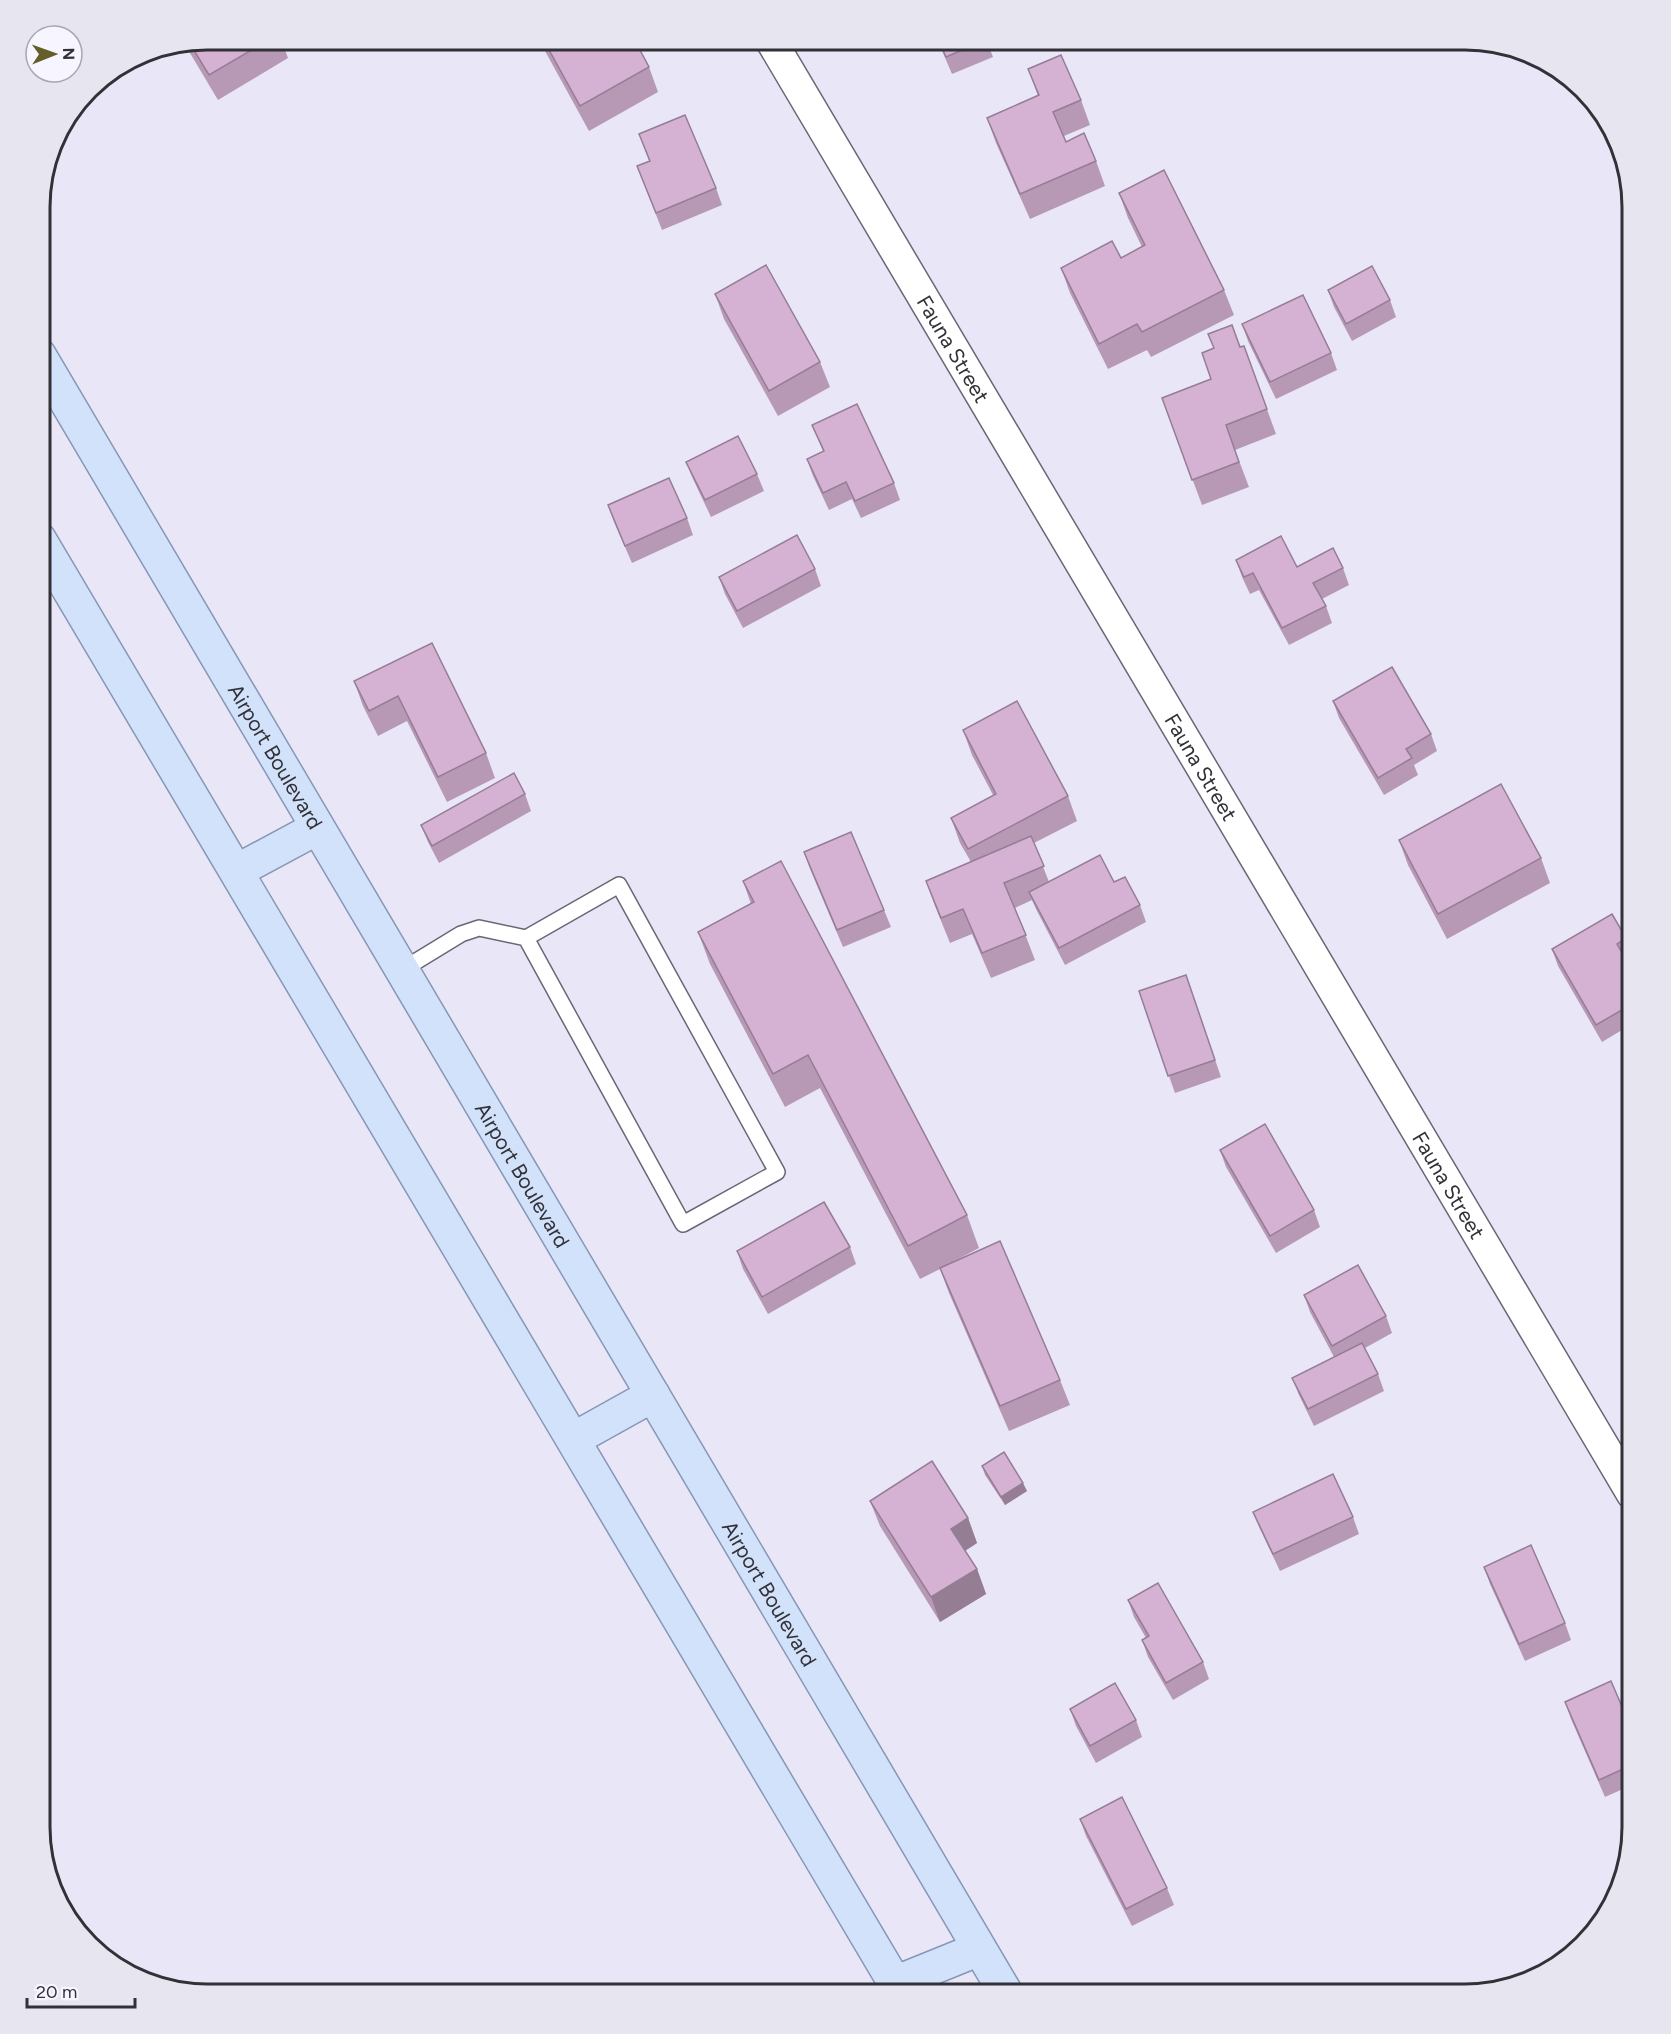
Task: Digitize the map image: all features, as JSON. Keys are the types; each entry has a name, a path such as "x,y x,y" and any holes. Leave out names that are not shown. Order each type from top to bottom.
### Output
{"main road":[{"name":"Airport Boulevard","path":"50,374 1000,1984"},
{"path":"50,558 896,1984"},
{"path":"237,872 317,828"},
{"path":"574,1439 653,1395"},
{"path":"909,1984 979,1949"}],"street":[{"name":"Fauna Street","path":"777,50 1622,1477"}],"lane":[{"path":"402,970 461,934 479,928 526,938 619,885 777,1172 683,1224 526,938"}],"building":[{"path":"194,50 251,50 209,75"},
{"path":"549,50 640,50 649,67 580,106"},
{"path":"943,50 962,50 946,57"},
{"path":"1061,55 1081,100 1053,112 1066,142 1084,133 1096,161 1020,194 987,118 1039,95 1028,69"},
{"path":"685,115 716,188 656,213 637,166 650,161 639,134"},
{"path":"1164,170 1224,290 1142,332 1137,324 1099,344 1061,268 1112,241 1121,258 1145,245 1119,193"},
{"path":"766,265 820,362 769,391 715,294"},
{"path":"1372,266 1390,300 1346,324 1328,290"},
{"path":"1303,295 1331,353 1270,382 1242,324"},
{"path":"1232,325 1240,347 1244,346 1267,409 1226,425 1239,462 1192,480 1162,398 1211,379 1202,353 1214,348 1208,334"},
{"path":"857,404 894,483 855,501 846,482 823,493 807,459 824,451 812,425"},
{"path":"738,436 757,474 705,500 686,462"},
{"path":"669,478 687,518 625,546 608,505"},
{"path":"797,535 815,569 737,611 719,577"},
{"path":"1281,536 1297,567 1333,548 1343,568 1313,583 1326,606 1282,628 1253,573 1244,577 1236,560"},
{"path":"432,643 486,753 438,777 398,696 369,711 354,681"},
{"path":"1392,667 1431,734 1406,749 1412,758 1378,778 1333,701"},
{"path":"1017,701 1068,796 968,849 951,818 996,794 963,730"},
{"path":"514,773 525,794 432,846 421,825"},
{"path":"1501,784 1541,858 1438,914 1399,840"},
{"path":"851,832 884,910 837,930 804,852"},
{"path":"1031,836 1044,866 1004,883 1026,935 982,953 963,909 941,918 926,881"},
{"path":"1100,855 1114,882 1125,877 1140,905 1059,948 1029,892"},
{"path":"781,861 967,1215 908,1246 808,1055 773,1074 698,932 754,902 743,881"},
{"path":"1612,914 1622,931 1622,941 1617,944 1622,953 1622,1010 1596,1025 1552,949"},
{"path":"1186,975 1215,1060 1168,1076 1139,991"},
{"path":"1265,1124 1314,1210 1270,1236 1220,1150"},
{"path":"824,1202 850,1247 762,1297 737,1251"},
{"path":"1000,1241 1060,1380 1000,1406 940,1268"},
{"path":"1358,1265 1386,1316 1332,1346 1304,1295"},
{"path":"1362,1343 1378,1374 1308,1409 1292,1378"},
{"path":"1004,1452 1023,1483 1001,1497 982,1466"},
{"path":"932,1461 968,1518 951,1529 977,1569 931,1597 870,1501"},
{"path":"1333,1474 1353,1517 1273,1554 1253,1512"},
{"path":"1531,1545 1565,1623 1519,1644 1484,1567"},
{"path":"1158,1583 1203,1662 1166,1683 1142,1640 1149,1636 1128,1600"},
{"path":"1611,1681 1622,1707 1622,1770 1599,1780 1565,1702"},
{"path":"1115,1683 1136,1720 1090,1746 1070,1709"},
{"path":"1122,1797 1167,1888 1126,1909 1080,1819"}]}
